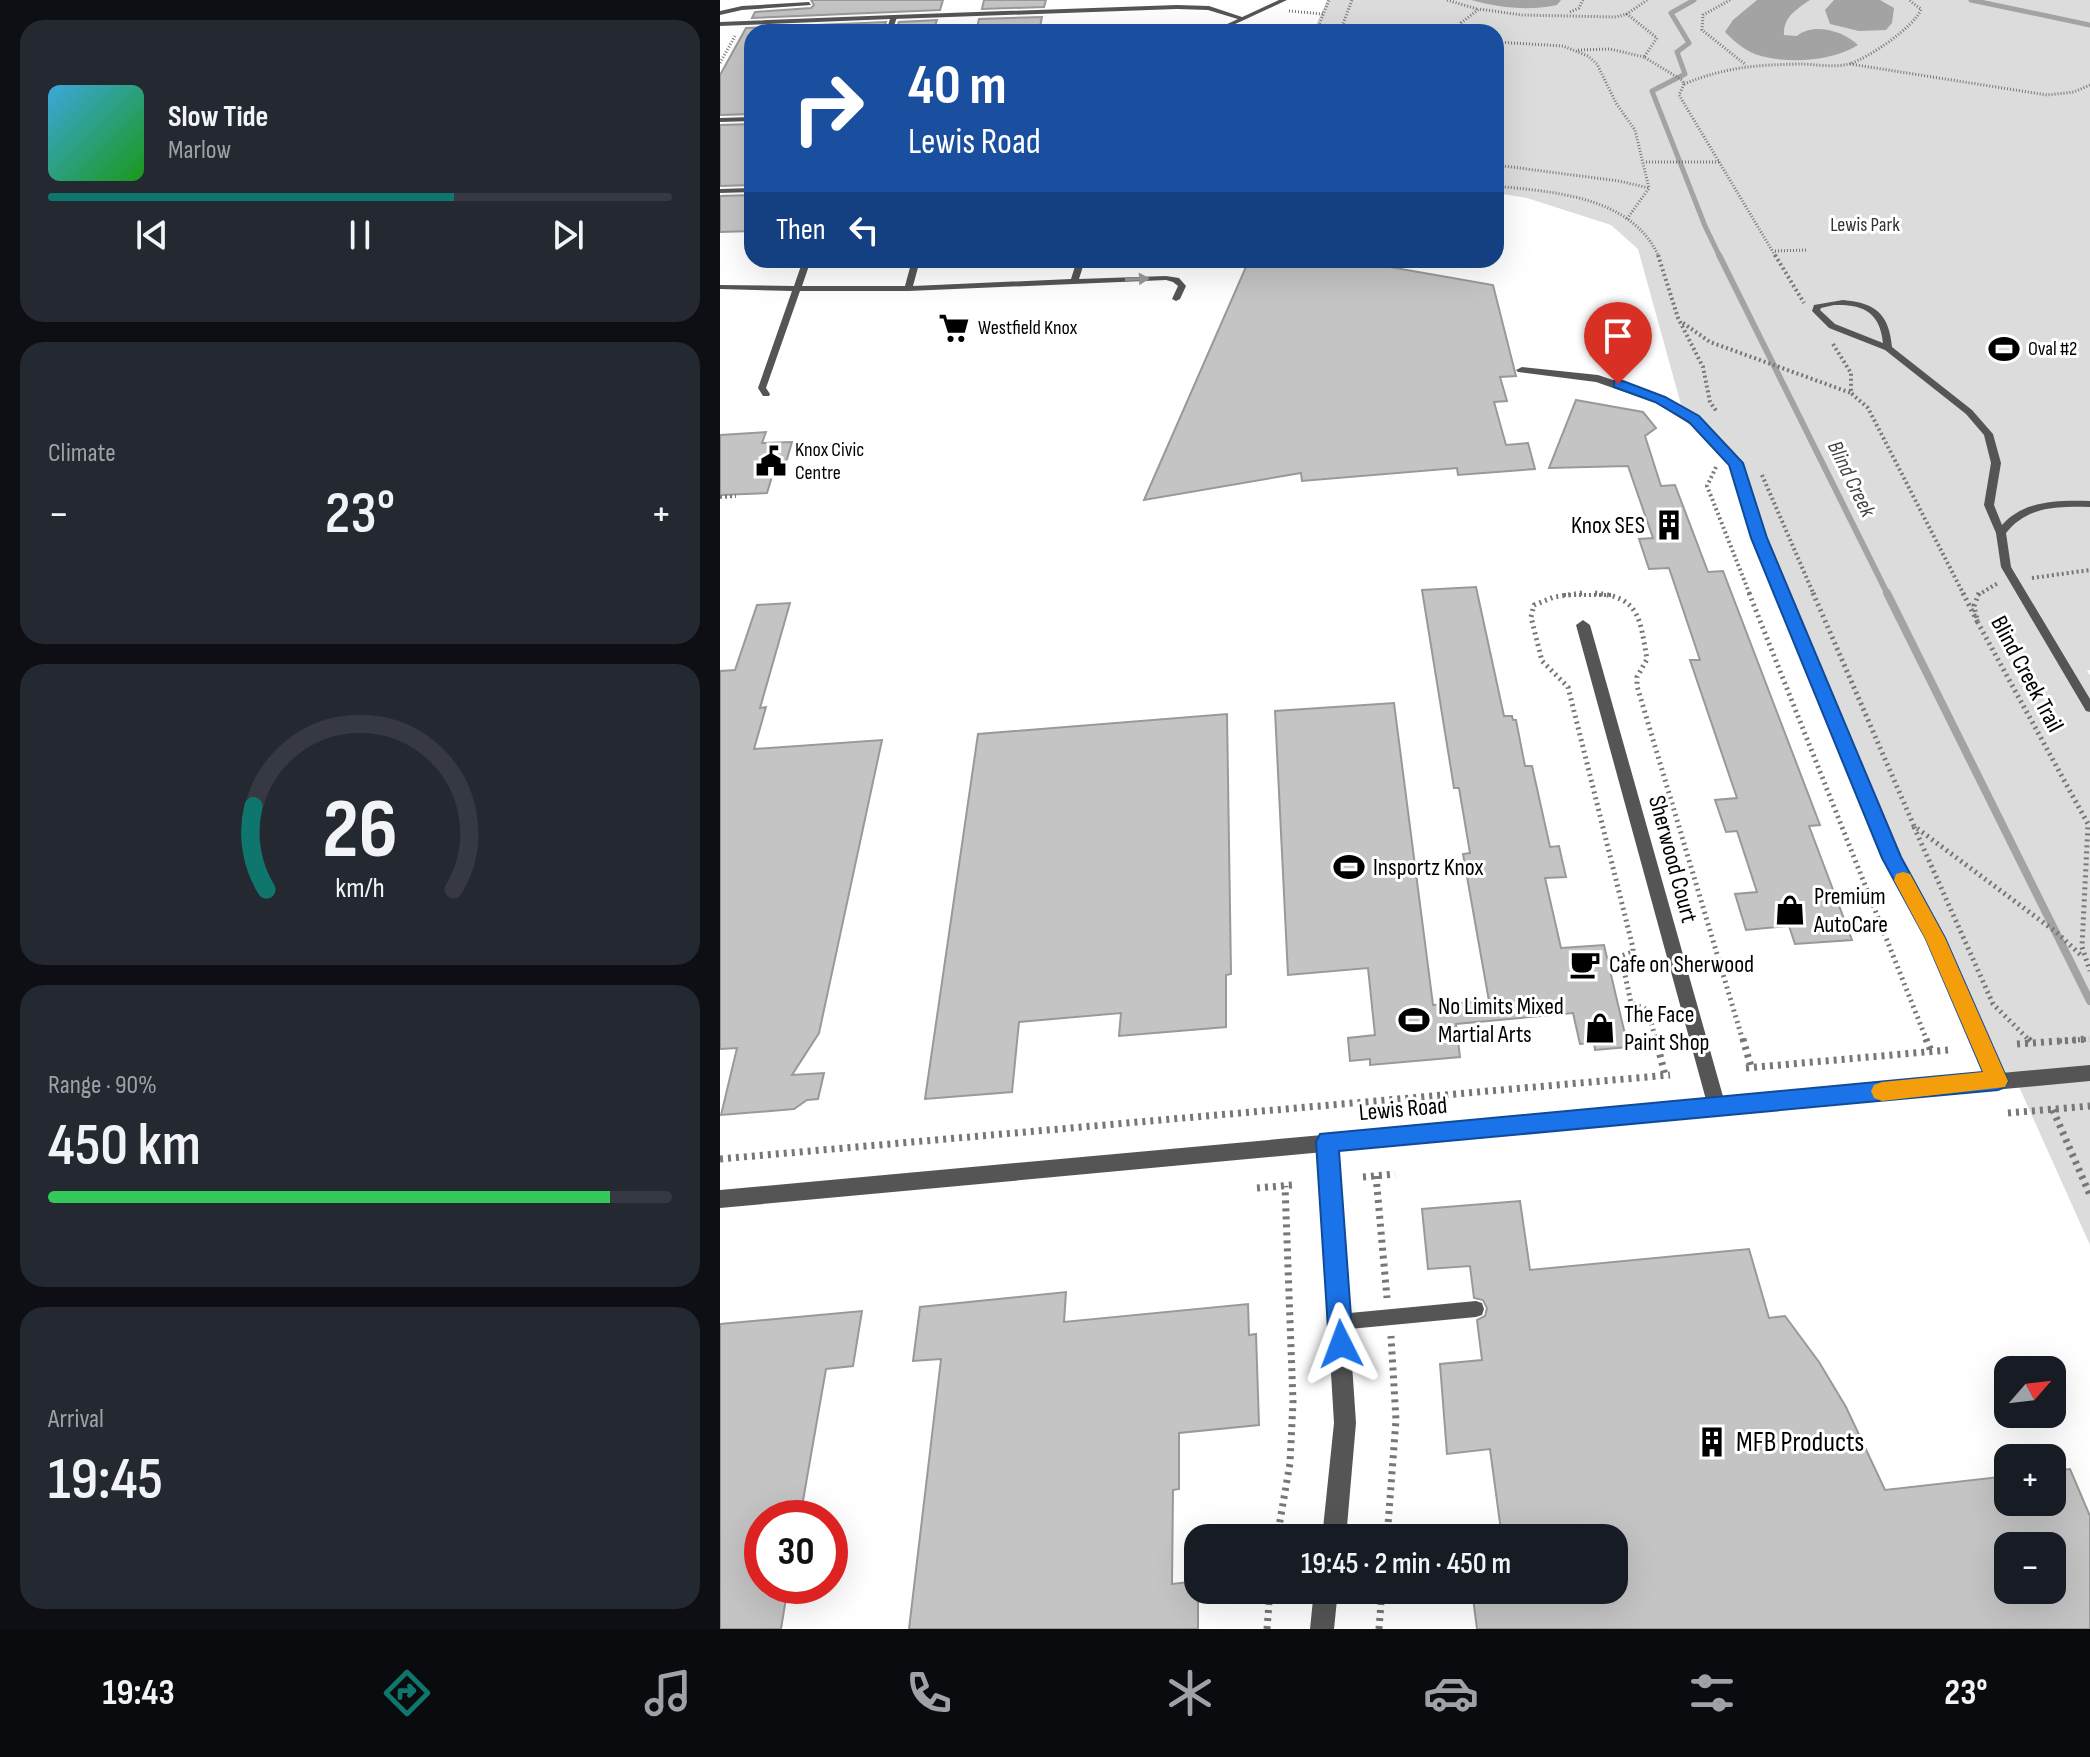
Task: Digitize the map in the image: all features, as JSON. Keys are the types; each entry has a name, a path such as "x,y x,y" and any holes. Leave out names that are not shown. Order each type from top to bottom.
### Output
{"street":[{"path":"1187,7 1229,23"},
{"path":"894,17 1187,7 1209,8 1241,18"},
{"path":"1522,370 1608,381 1660,400 1703,427 1736,463 1759,538 1886,843 1935,938 1998,1081"},
{"name":"Sherwood Court","path":"1583,625 1717,1107"},
{"name":"Lewis Road","path":"720,1199 2090,1073"},
{"path":"1327,1142 1345,1423 1335,1524"},
{"path":"1322,1629 1325,1604"}],"lane":[{"path":"1229,23 1284,0"},
{"path":"721,20 742,8 809,4"},
{"path":"721,20 894,17 892,24"},
{"path":"721,20 724,33"},
{"path":"720,120 744,119"},
{"path":"720,183 744,182"},
{"path":"720,191 744,190"},
{"path":"766,394 762,388 804,268"},
{"path":"908,289 914,268"},
{"path":"1075,280 1079,268"},
{"path":"720,287 908,289 1075,280 1172,279 1182,286 1176,299"},
{"path":"1888,348 1885,324 1867,308 1837,302 1817,307 1816,311 1826,322 1888,348 1969,412 1988,434 1996,463 1989,505 2001,533 2003,558 2090,708"},
{"path":"2001,533 2013,519 2031,510 2062,503 2090,504"},
{"path":"1339,1322 1476,1309"}],"path":[{"path":"1319,24 1329,0"},
{"path":"1343,24 1352,0"},
{"path":"1447,0 1479,9 1522,15 1604,17 1627,14 1647,0"},
{"path":"1561,14 1579,8 1583,0"},
{"path":"1730,0 1703,15 1702,30 1746,65"},
{"path":"1849,64 1884,46 1918,19 1921,9 1909,0"},
{"path":"1461,24 1479,9"},
{"path":"1627,14 1657,38 1644,57"},
{"path":"720,63 737,33 724,33"},
{"path":"1504,43 1575,50 1610,49 1644,57 1683,82"},
{"path":"1575,50 1599,66 1611,86 1614,101 1631,123 1646,162 1649,188 1627,219"},
{"path":"1683,82 1746,65 1849,64 2047,95 2074,92 2090,85"},
{"path":"1683,82 1679,95 1805,305"},
{"path":"1646,162 1721,162"},
{"path":"1504,166 1619,181 1649,188"},
{"path":"1504,187 1580,200 1627,219 1650,239 1658,253 1679,320 1706,372 1709,402 1719,415"},
{"path":"1774,251 1806,250"},
{"path":"1679,320 1702,337 1728,349 1851,393 1868,408 1978,623"},
{"path":"1830,340 1847,363 1854,387 1851,393"},
{"path":"1709,457 1716,470 1707,486 1931,1051"},
{"path":"1759,467 1993,1004 2032,1043"},
{"path":"720,497 736,496"},
{"name":"Blind Creek Trail","path":"2090,570 1990,585 1979,592 1974,606 1978,623 2088,824 2083,957 2090,971"},
{"path":"1914,826 2056,932 2083,957"},
{"path":"2017,1044 2087,1039"},
{"path":"1746,1068 1948,1050"},
{"path":"720,1159 1670,1075"},
{"path":"2008,1113 2090,1106"},
{"path":"2053,1110 2090,1195"},
{"path":"1363,1177 1395,1174"},
{"path":"1376,1176 1396,1420 1388,1524"},
{"path":"1257,1188 1289,1186 1293,1402 1290,1463 1279,1524"},
{"path":"1267,1629 1269,1604"},
{"path":"1379,1629 1381,1604"}],"green space":[{"name":"Lewis Park","path":"1327,0 2090,0 2090,670 2087,671 2090,675 2090,1245 2016,1080 1998,1081 1759,538 1741,474 1683,412 1638,249 1611,225 1527,198 1504,194 1504,24 1316,24"}],"shaded area":[{"path":"1471,0 1561,0 1557,5 1525,8"},
{"path":"1757,0 1810,0 1788,18 1784,35 1797,36 1811,30 1828,30 1858,45 1836,55 1811,60 1773,58 1750,52 1725,32 1733,20"},
{"path":"1834,0 1880,0 1894,8 1892,23 1886,30 1859,31 1830,24 1825,10"}],"building":[{"path":"811,0 943,0 940,10 752,18 755,12 811,8 814,5"},
{"path":"984,0 1046,0 1044,7 982,9"},
{"path":"1042,17 1041,24 978,24 979,19"},
{"path":"937,20 936,24 899,22"},
{"path":"886,22 885,24 839,24"},
{"path":"744,32 744,114 720,115 720,75"},
{"path":"744,124 744,185 720,186 720,125"},
{"path":"744,195 744,231 720,232 720,196"},
{"path":"1246,268 1396,268 1493,285 1516,376 1500,377 1507,401 1494,402 1506,445 1528,443 1535,469 1458,475 1457,468 1302,481 1301,473 1144,500"},
{"path":"1576,400 1643,412 1656,428 1645,436 1661,486 1675,485 1708,572 1723,571 1820,825 1809,826 1852,940 1795,944 1789,926 1746,930 1735,894 1757,892 1737,831 1726,832 1715,800 1737,798 1690,660 1700,660 1669,568 1649,569 1639,539 1653,538 1628,466 1549,468"},
{"path":"766,432 762,443 792,442 784,469 774,470 767,493 720,495 720,435"},
{"path":"1476,587 1504,716 1512,716 1516,720 1525,766 1532,766 1550,847 1559,846 1566,877 1545,878 1561,948 1604,945 1628,1047 1595,1050 1594,1043 1580,1044 1573,1013 1456,1024 1460,1057 1370,1065 1370,1059 1350,1061 1348,1038 1375,1035 1368,968 1288,975 1275,711 1394,703 1433,1005 1489,1001 1463,854 1470,853 1459,788 1454,788 1422,590"},
{"path":"790,603 760,708 766,707 754,749 882,740 819,1033 792,1075 824,1073 818,1099 807,1100 794,1109 721,1115 737,1048 720,1049 720,671 735,670 757,605"},
{"path":"1227,714 1231,974 1226,975 1226,1027 1119,1036 1121,1013 1019,1022 1012,1092 925,1099 978,734"},
{"name":"MFB Products","path":"1520,1201 1530,1270 1749,1249 1769,1318 1785,1316 1819,1362 1846,1407 1885,1490 1994,1478 1994,1516 2066,1516 2066,1469 2070,1469 2090,1516 2090,1629 1477,1629 1474,1604 1628,1604 1628,1524 1500,1524 1490,1449 1447,1454 1440,1364 1482,1360 1477,1320 1485,1316 1487,1308 1483,1300 1474,1298 1470,1266 1428,1269 1422,1209"},
{"path":"1066,1292 1064,1322 1248,1304 1249,1335 1256,1334 1259,1425 1179,1433 1179,1489 1173,1490 1172,1584 1184,1583 1184,1604 1198,1604 1198,1629 909,1629 941,1359 913,1361 920,1307"},
{"path":"862,1311 853,1366 826,1369 803,1500 744,1500 744,1604 785,1604 781,1629 720,1629 720,1324"}],"waterway":[{"name":"Blind Creek","path":"1694,0 1671,13 1689,43 1677,52 1685,74 1652,91 1720,257"},
{"path":"1971,0 2090,25"},
{"name":"Blind Creek","path":"1719,255 1888,595"},
{"name":"Blind Creek","path":"1887,593 2090,1001"}],"slow traffic":[{"path":"1882,1091 1998,1081 1935,938 1903,880"}],"place":[{"name":"Westfield Knox","path":"954,328"},
{"name":"Oval #2","path":"2004,349"},
{"name":"Knox Civic Centre","path":"771,461"},
{"name":"Knox SES","path":"1669,525"},
{"name":"Insportz Knox","path":"1349,867"},
{"name":"Premium AutoCare","path":"1790,910"},
{"name":"Cafe on Sherwood","path":"1585,964"},
{"name":"No Limits Mixed Martial Arts","path":"1414,1020"},
{"name":"The Face Paint Shop","path":"1600,1028"},
{"name":"MFB Products","path":"1712,1442"}],"route":[{"path":"1341,1344 1327,1142 1998,1081 1935,938 1892,858 1759,538 1745,484 1736,463 1694,419 1660,400 1618,384"}]}
